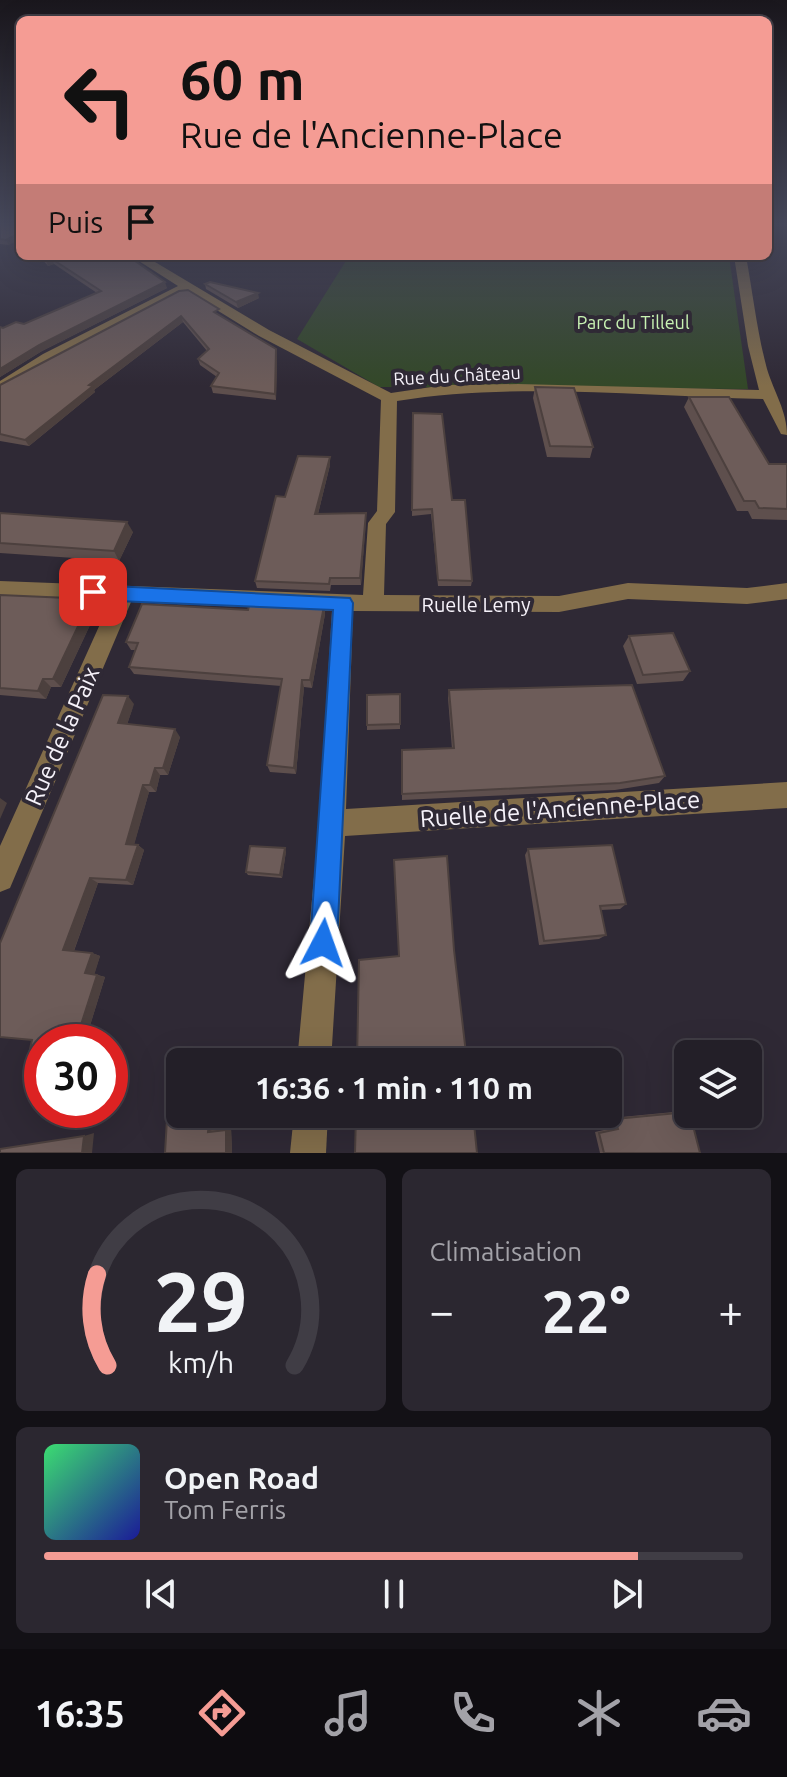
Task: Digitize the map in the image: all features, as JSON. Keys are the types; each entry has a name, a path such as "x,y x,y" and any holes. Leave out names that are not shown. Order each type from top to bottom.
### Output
{"street":[{"name":"Rue du Château","path":"175,279 264,333 389,398 445,389 518,388 769,395"},
{"path":"744,279 769,395 778,418 787,430"},
{"path":"0,387 48,357 187,286"},
{"path":"373,603 377,523 386,512 389,398"},
{"name":"Ruelle Lemy","path":"0,589 343,603 559,604 628,591 747,596 787,591"},
{"name":"Rue de la Paix","path":"0,878 124,594"},
{"path":"315,1048 332,823 343,603"},
{"name":"Ruelle de l'Ancienne-Place","path":"332,823 787,795"},
{"path":"308,1153 310,1128"}],"green space":[{"name":"Parc du Tilleul","path":"335,279 732,279 748,389 379,387 297,339"}],"building":[{"path":"82,279 160,279 165,282 39,345 0,369 0,327 16,322 24,324 101,291"},
{"path":"210,282 258,293 236,302 205,284"},
{"path":"188,290 219,309 214,312 276,349 275,394 211,386 219,373 198,359 209,349 181,316 89,385 93,386 25,440 0,434 0,385 179,291"},
{"path":"535,387 574,388 593,447 550,446"},
{"path":"689,397 729,397 769,464 787,464 787,509 759,508 755,501 744,501"},
{"path":"413,413 442,414 452,500 465,500 472,581 438,580 432,509 412,510"},
{"path":"298,456 330,457 315,514 366,513 360,578 330,578 329,584 255,581 276,496 285,497"},
{"path":"0,513 127,522 114,551 0,543"},
{"path":"0,595 91,599 53,679 43,679 38,691 0,688"},
{"path":"250,602 324,606 310,680 302,680 294,768 267,765 282,679 129,667 138,643 126,642 142,604 248,610"},
{"path":"673,633 690,671 643,675 629,636"},
{"path":"632,685 665,776 620,783 402,794 402,750 454,748 449,690"},
{"path":"400,694 400,724 367,725 367,695"},
{"path":"103,695 128,696 118,723 175,729 163,768 155,768 150,785 143,785 126,844 138,845 126,880 90,878 63,950 92,953 85,973 97,975 81,1024 24,1024 24,1039 0,1037 0,943"},
{"path":"612,845 626,904 600,906 606,935 544,941 528,849"},
{"path":"250,846 285,848 280,875 246,872"},
{"path":"447,856 465,1048 357,1048 359,960 399,956 394,860"},
{"path":"674,1113 674,1128 694,1128 700,1153 604,1153 599,1133 622,1128 622,1118"},
{"path":"166,1128 208,1128 208,1132 226,1130 226,1153 165,1153"},
{"path":"356,1128 474,1128 477,1153 355,1153"},
{"path":"84,1136 82,1153 0,1153 0,1149"}],"route":[{"path":"93,592 343,603 323,943"}]}
